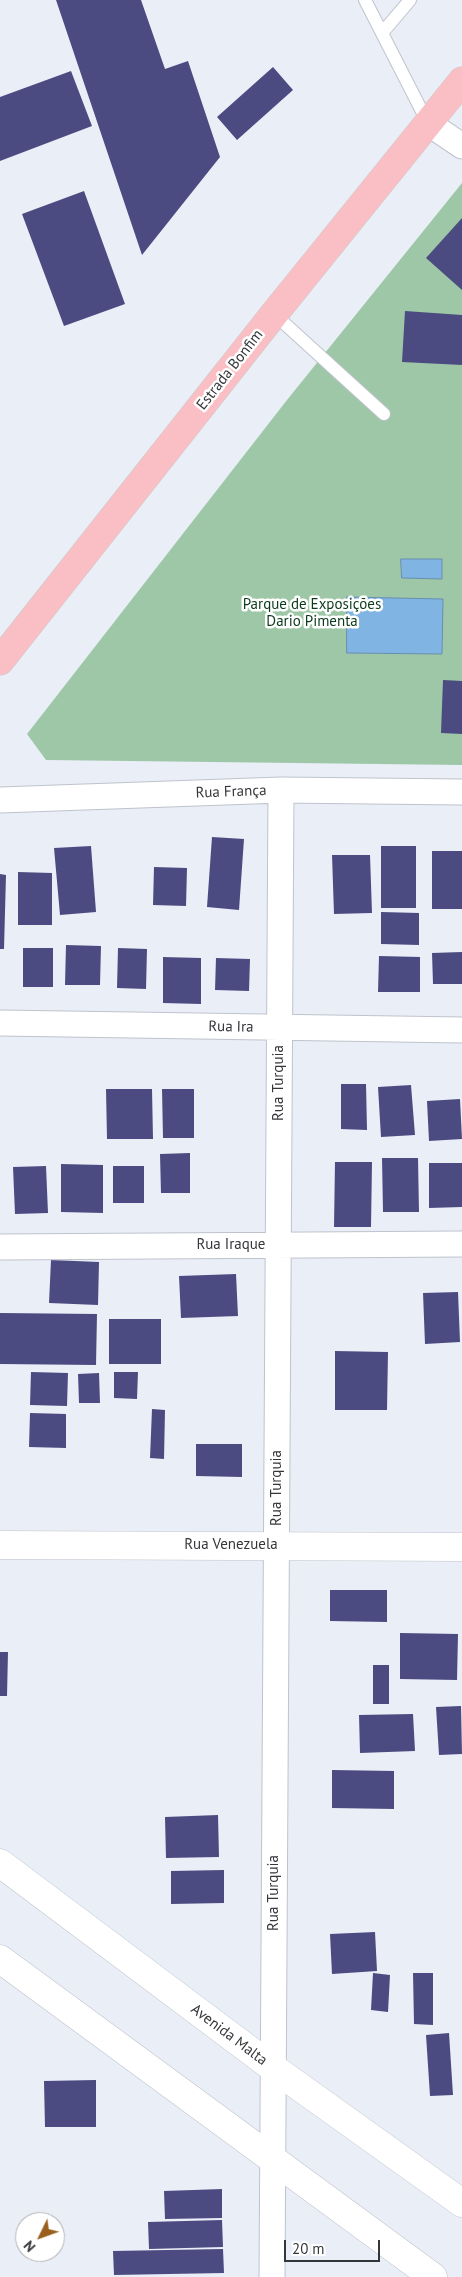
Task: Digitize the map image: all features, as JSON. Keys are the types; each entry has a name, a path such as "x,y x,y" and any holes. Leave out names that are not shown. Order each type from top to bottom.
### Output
{"main road":[{"name":"Estrada Bonfim","path":"0,661 274,314 462,81"}],"street":[{"path":"428,123 462,146"},
{"name":"Rua França","path":"1,800 281,790 462,792"},
{"name":"Rua Turquia","path":"272,2277 281,790"},
{"name":"Rua Ira","path":"0,1023 462,1030"},
{"name":"Rua Iraque","path":"0,1247 462,1244"},
{"name":"Rua Venezuela","path":"0,1545 462,1546"},
{"name":"Avenida Malta","path":"0,1863 272,2067 462,2203"},
{"path":"0,1959 434,2277"}],"lane":[{"path":"365,0 428,123"},
{"path":"382,33 410,0"},
{"path":"274,314 384,414"}],"green space":[{"name":"Parque de Exposições Dario Pimenta","path":"462,183 462,765 46,760 27,734 287,400"}],"water":[{"path":"401,559 442,559 442,579 402,578"},
{"path":"347,597 443,599 442,654 347,653"}],"building":[{"path":"56,0 141,0 165,69 188,61 220,157 142,255"},
{"path":"273,67 293,90 237,140 217,117"},
{"path":"71,71 92,126 0,161 0,97"},
{"path":"84,191 125,304 64,326 22,214"},
{"path":"462,218 462,290 426,258"},
{"path":"405,311 462,315 462,365 402,362"},
{"path":"443,680 462,681 462,734 441,733"},
{"path":"212,837 244,839 239,910 207,907"},
{"path":"91,846 96,912 60,915 54,848"},
{"path":"381,846 416,846 416,908 381,908"},
{"path":"432,851 462,851 462,909 432,909"},
{"path":"332,855 370,855 372,913 334,914"},
{"path":"154,867 187,868 186,906 153,905"},
{"path":"18,872 52,873 52,925 18,925"},
{"path":"0,874 6,875 4,949 0,949"},
{"path":"381,912 419,913 419,945 381,944"},
{"path":"66,945 101,946 100,985 65,985"},
{"path":"23,948 53,948 53,987 23,987"},
{"path":"118,948 147,949 146,989 117,988"},
{"path":"462,952 462,984 433,984 432,953"},
{"path":"379,956 420,957 420,992 378,992"},
{"path":"163,957 201,958 201,1004 163,1003"},
{"path":"216,958 250,959 249,991 215,990"},
{"path":"341,1084 366,1084 367,1130 341,1129"},
{"path":"411,1085 415,1135 381,1137 378,1087"},
{"path":"106,1089 152,1089 153,1139 107,1139"},
{"path":"162,1089 194,1089 194,1138 163,1138"},
{"path":"460,1099 462,1139 429,1141 427,1101"},
{"path":"190,1153 190,1193 161,1193 160,1154"},
{"path":"382,1158 418,1158 419,1212 383,1212"},
{"path":"335,1162 372,1162 371,1227 334,1227"},
{"path":"429,1163 462,1163 462,1207 429,1208"},
{"path":"61,1164 103,1165 103,1213 61,1212"},
{"path":"46,1166 48,1213 15,1214 13,1167"},
{"path":"113,1166 144,1166 144,1203 113,1203"},
{"path":"51,1260 99,1262 98,1305 49,1303"},
{"path":"236,1274 238,1316 181,1318 179,1276"},
{"path":"458,1292 460,1342 425,1344 423,1293"},
{"path":"0,1313 97,1314 96,1365 0,1364"},
{"path":"109,1319 161,1319 161,1364 109,1364"},
{"path":"335,1351 388,1352 387,1410 335,1410"},
{"path":"31,1372 68,1373 67,1406 30,1405"},
{"path":"114,1372 138,1372 137,1399 114,1398"},
{"path":"99,1373 100,1403 79,1403 78,1374"},
{"path":"152,1409 165,1410 164,1459 150,1458"},
{"path":"30,1413 66,1414 66,1448 29,1447"},
{"path":"196,1444 242,1444 242,1477 196,1476"},
{"path":"330,1590 387,1590 387,1622 330,1621"},
{"path":"400,1633 458,1634 457,1680 400,1679"},
{"path":"0,1652 8,1652 7,1696 0,1696"},
{"path":"373,1665 389,1665 389,1704 373,1704"},
{"path":"461,1706 462,1754 439,1755 436,1707"},
{"path":"413,1714 415,1751 360,1753 359,1715"},
{"path":"332,1770 394,1771 394,1809 332,1808"},
{"path":"218,1815 219,1857 166,1858 165,1817"},
{"path":"224,1870 224,1903 171,1904 171,1871"},
{"path":"375,1932 377,1971 332,1974 330,1934"},
{"path":"373,1973 390,1975 388,2012 371,2010"},
{"path":"413,1973 433,1973 433,2025 414,2024"},
{"path":"449,2033 453,2095 430,2096 426,2035"},
{"path":"96,2080 96,2127 45,2127 44,2081"},
{"path":"222,2189 222,2218 165,2219 164,2191"},
{"path":"222,2220 223,2247 149,2249 148,2222"},
{"path":"223,2249 224,2273 114,2275 113,2251"}]}
